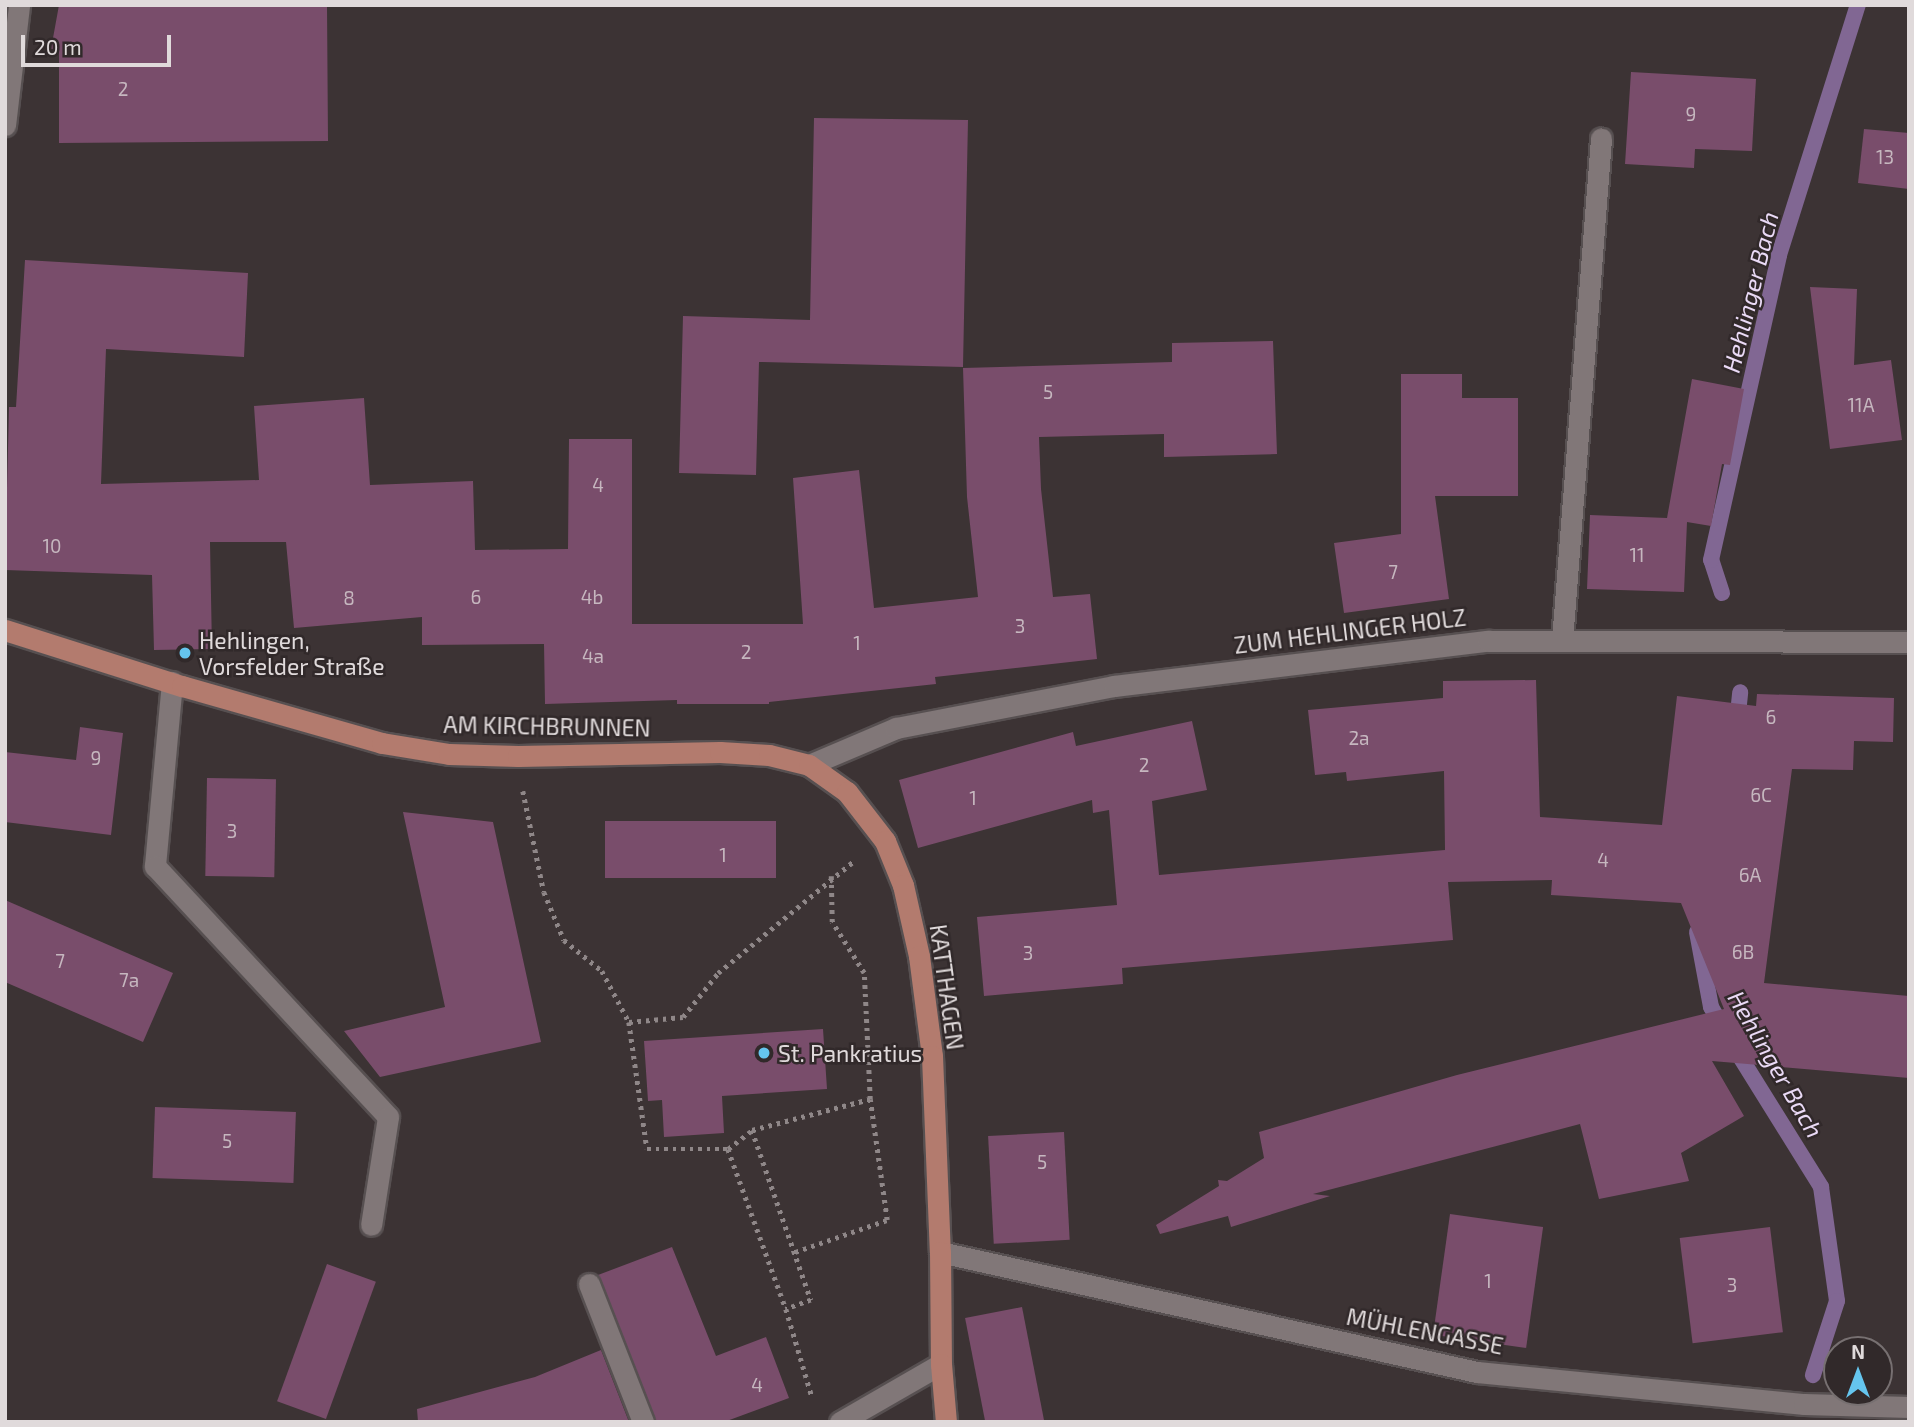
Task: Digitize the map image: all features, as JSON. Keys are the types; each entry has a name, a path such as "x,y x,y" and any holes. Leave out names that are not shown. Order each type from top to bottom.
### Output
{"main road":[{"name":"AM KIRCHBRUNNEN","path":"5,630 382,743 449,754 518,756 720,752 769,754 809,765"},
{"name":"KATTHAGEN","path":"809,765 847,792 886,841 904,885 919,956 932,1056 940,1252 940,1364 946,1422"}],"street":[{"path":"5,125 19,5"},
{"path":"1562,641 1601,139"},
{"name":"ZUM HEHLINGER HOLZ","path":"809,765 896,728 1114,685 1488,641 1909,642"},
{"path":"172,682 155,866 388,1117 371,1226"},
{"name":"MÜHLENGASSE","path":"940,1252 1477,1372 1804,1404 1909,1407"},
{"path":"589,1283 643,1422"},
{"path":"840,1422 940,1364"}],"path":[{"path":"523,796 544,892 564,940 602,971 629,1022 647,1149 728,1149 752,1130 870,1099"},
{"path":"629,1022 683,1017 718,973 831,876 862,855"},
{"path":"795,1252 887,1220 870,1099 864,973 832,922 831,876"},
{"path":"752,1130 811,1300 786,1309"},
{"path":"728,1149 786,1309 816,1409"}],"building":[{"path":"59,5 327,5 328,141 59,143 59,49 51,49"},
{"path":"1631,72 1756,79 1752,151 1695,149 1694,168 1625,164"},
{"path":"814,118 968,120 963,367 759,362 756,475 679,473 683,316 810,320"},
{"path":"1864,129 1909,133 1909,189 1858,183"},
{"path":"25,260 248,273 244,357 106,349 101,484 259,480 254,406 364,398 370,485 473,481 475,550 568,549 569,439 632,439 632,624 803,624 793,478 859,470 874,608 978,597 967,497 963,368 1172,362 1172,343 1273,341 1277,454 1164,457 1164,434 1039,437 1041,489 1053,597 1090,594 1097,659 935,677 936,684 769,704 677,704 677,700 545,704 544,644 422,645 422,617 294,628 286,542 210,542 212,649 154,650 152,575 5,570 9,407 16,407"},
{"path":"1810,287 1857,289 1854,365 1891,360 1902,440 1830,449"},
{"path":"1401,374 1462,374 1462,398 1518,398 1518,496 1435,496 1449,599 1344,613 1334,543 1401,534"},
{"path":"1692,379 1744,389 1730,465 1722,464 1711,526 1687,522 1684,592 1587,589 1590,515 1667,518"},
{"path":"1536,680 1540,817 1662,825 1677,696 1756,706 1757,694 1894,698 1893,742 1854,741 1853,770 1792,769 1764,983 1909,996 1909,1078 1712,1061 1744,1116 1681,1153 1689,1181 1599,1199 1580,1124 1313,1194 1330,1196 1231,1227 1228,1216 1160,1234 1156,1225 1219,1186 1218,1180 1227,1181 1264,1158 1259,1132 1457,1075 1724,1009 1681,903 1551,895 1552,880 1448,882 1453,940 1122,968 1123,984 984,996 977,917 1117,905 1109,810 1093,813 1092,800 918,848 899,780 1073,732 1076,746 1192,721 1207,790 1152,801 1159,875 1445,850 1444,771 1347,781 1346,772 1315,775 1308,710 1443,698 1443,681"},
{"path":"80,727 123,733 111,835 5,822 5,752 76,760"},
{"path":"207,778 276,779 274,877 205,876"},
{"path":"403,812 493,822 541,1042 380,1077 344,1031 445,1007"},
{"path":"605,821 776,821 776,878 605,878"},
{"path":"5,900 173,973 143,1042 5,982"},
{"path":"823,1029 827,1089 722,1096 724,1133 664,1137 662,1100 648,1101 644,1041"},
{"path":"155,1107 296,1112 293,1183 153,1178"},
{"path":"1064,1132 1070,1240 994,1244 988,1136"},
{"path":"1450,1214 1543,1227 1526,1348 1433,1335"},
{"path":"1770,1227 1783,1332 1693,1343 1680,1238"},
{"path":"672,1247 716,1356 766,1337 789,1398 724,1422 656,1422 598,1275"},
{"path":"327,1264 376,1282 326,1419 277,1401"},
{"path":"1022,1307 1044,1422 985,1422 965,1318"},
{"path":"601,1350 629,1422 418,1422 417,1409 535,1377"}],"waterway":[{"name":"Hehlinger Bach","path":"1722,593 1711,560 1779,255 1858,5"},
{"name":"Hehlinger Bach","path":"1737,723 1740,692"},
{"name":"Hehlinger Bach","path":"1697,932 1711,1007 1723,1028"},
{"name":"Hehlinger Bach","path":"1734,1047 1821,1187 1837,1301 1813,1375"}],"place":[{"name":"Hehlingen, Vorsfelder Straße","path":"185,653"},
{"name":"St. Pankratius","path":"764,1053"}]}
